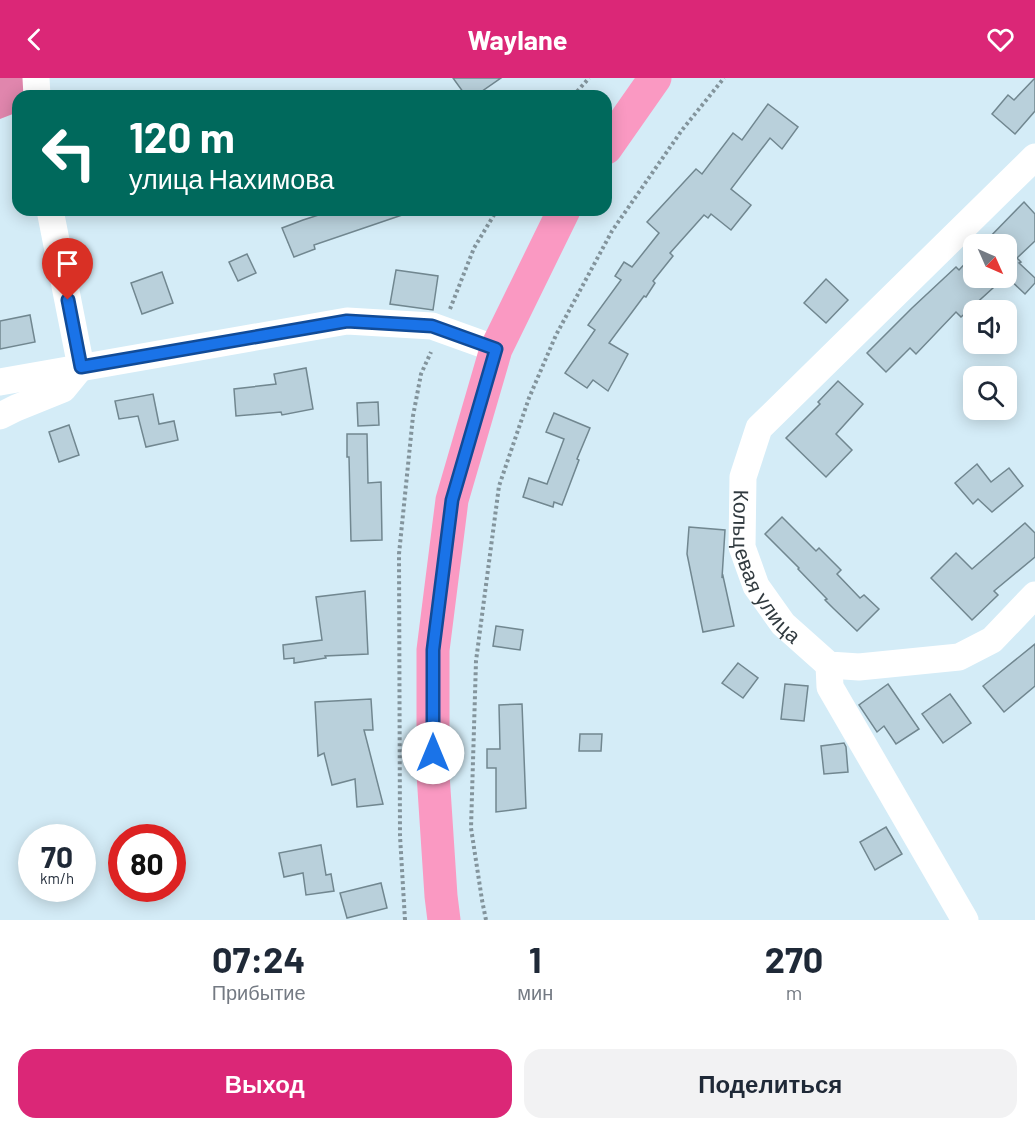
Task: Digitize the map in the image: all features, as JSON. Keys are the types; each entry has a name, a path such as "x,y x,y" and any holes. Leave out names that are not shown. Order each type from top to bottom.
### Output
{"highway":[{"path":"612,139 655,78"},
{"path":"444,920 433,774 433,650 452,500 496,349 561,216"}],"street":[{"name":"Кольцевая улица","path":"829,664 783,624 756,585 741,547 743,477 759,428 1035,157"},
{"path":"51,216 81,367"},
{"path":"0,382 347,321 432,326 496,349"},
{"path":"0,416 63,389 81,367"},
{"path":"965,920 830,687 829,664 859,667 959,657 992,640 1035,595"}],"path":[{"path":"578,90 589,78"},
{"path":"486,920 471,828 476,661 499,486 529,398 556,335 612,231 682,130 724,78"}],"shaded area":[{"path":"0,78 25,78 26,90 12,90 12,114 0,119"}],"building":[{"path":"453,78 501,78 484,90 462,90"},
{"path":"1035,78 1035,111 1015,134 992,114 1008,95 1014,100"},
{"path":"768,104 798,127 782,149 770,138 731,189 751,205 731,230 711,214 708,218 704,215 670,253 673,256 653,281 655,283 646,297 644,296 609,343 628,354 608,391 593,380 587,388 565,373 595,330 588,325 621,280 615,276 624,262 632,267 659,233 647,222 696,169 702,174 733,133 742,140"},
{"path":"1024,202 1035,214 1035,241 1017,258 1017,234 993,234"},
{"path":"315,216 399,216 314,245 315,249 294,257 282,228"},
{"path":"247,254 256,273 238,281 229,262"},
{"path":"1017,258 1021,262 1019,263 1035,278 1035,283 1025,294 1017,286"},
{"path":"963,266 963,288 993,288 980,300 963,300 963,315 961,317 956,312 916,354 910,348 886,372 867,353 956,267 959,270"},
{"path":"396,270 438,276 433,310 390,304"},
{"path":"162,272 173,303 142,314 131,283"},
{"path":"826,279 848,300 826,323 804,303"},
{"path":"30,315 35,342 0,349 0,321"},
{"path":"306,368 313,409 282,415 281,412 236,416 234,389 276,384 274,374"},
{"path":"838,381 863,404 836,434 852,450 826,477 786,438 820,404 818,402"},
{"path":"153,394 159,424 174,421 178,440 146,447 138,416 119,419 115,401"},
{"path":"378,402 379,425 358,426 357,403"},
{"path":"554,413 590,428 562,505 554,502 553,507 523,497 529,478 547,484 564,439 546,432"},
{"path":"69,425 79,455 59,462 49,432"},
{"path":"347,434 367,434 368,483 381,482 382,540 351,541"},
{"path":"977,464 991,482 1009,468 1023,486 992,512 978,499 973,504 955,483"},
{"path":"782,517 816,551 819,548 841,570 837,574 860,598 864,595 879,609 857,631 825,600 827,599 799,568 765,534"},
{"path":"1025,523 1035,533 1035,557 994,591 998,595 972,620 931,578 956,553 972,569"},
{"path":"689,527 725,530 722,578 723,576 734,626 703,632 687,554"},
{"path":"365,591 368,654 325,656 326,658 294,663 294,658 284,659 283,645 322,640 316,597"},
{"path":"496,626 523,630 520,650 493,646"},
{"path":"1035,644 1035,686 1004,712 983,686"},
{"path":"738,663 758,678 743,698 722,683"},
{"path":"785,684 808,686 804,721 781,719"},
{"path":"888,684 919,729 896,744 884,726 877,732 859,705"},
{"path":"950,694 971,723 943,743 922,714"},
{"path":"371,699 373,730 364,730 383,804 357,807 355,779 332,785 324,753 318,756 315,702"},
{"path":"522,704 526,808 496,812 496,768 487,768 487,749 500,749 499,705"},
{"path":"580,734 602,734 601,751 579,751"},
{"path":"844,743 848,772 824,774 821,746"},
{"path":"886,827 902,854 875,870 860,842"},
{"path":"321,845 326,875 331,874 334,891 306,895 303,873 284,877 279,853"},
{"path":"381,883 387,908 347,918 340,893"}],"route":[{"path":"68,300 81,367 347,321 432,326 496,349 452,500 433,650 433,753"}]}
